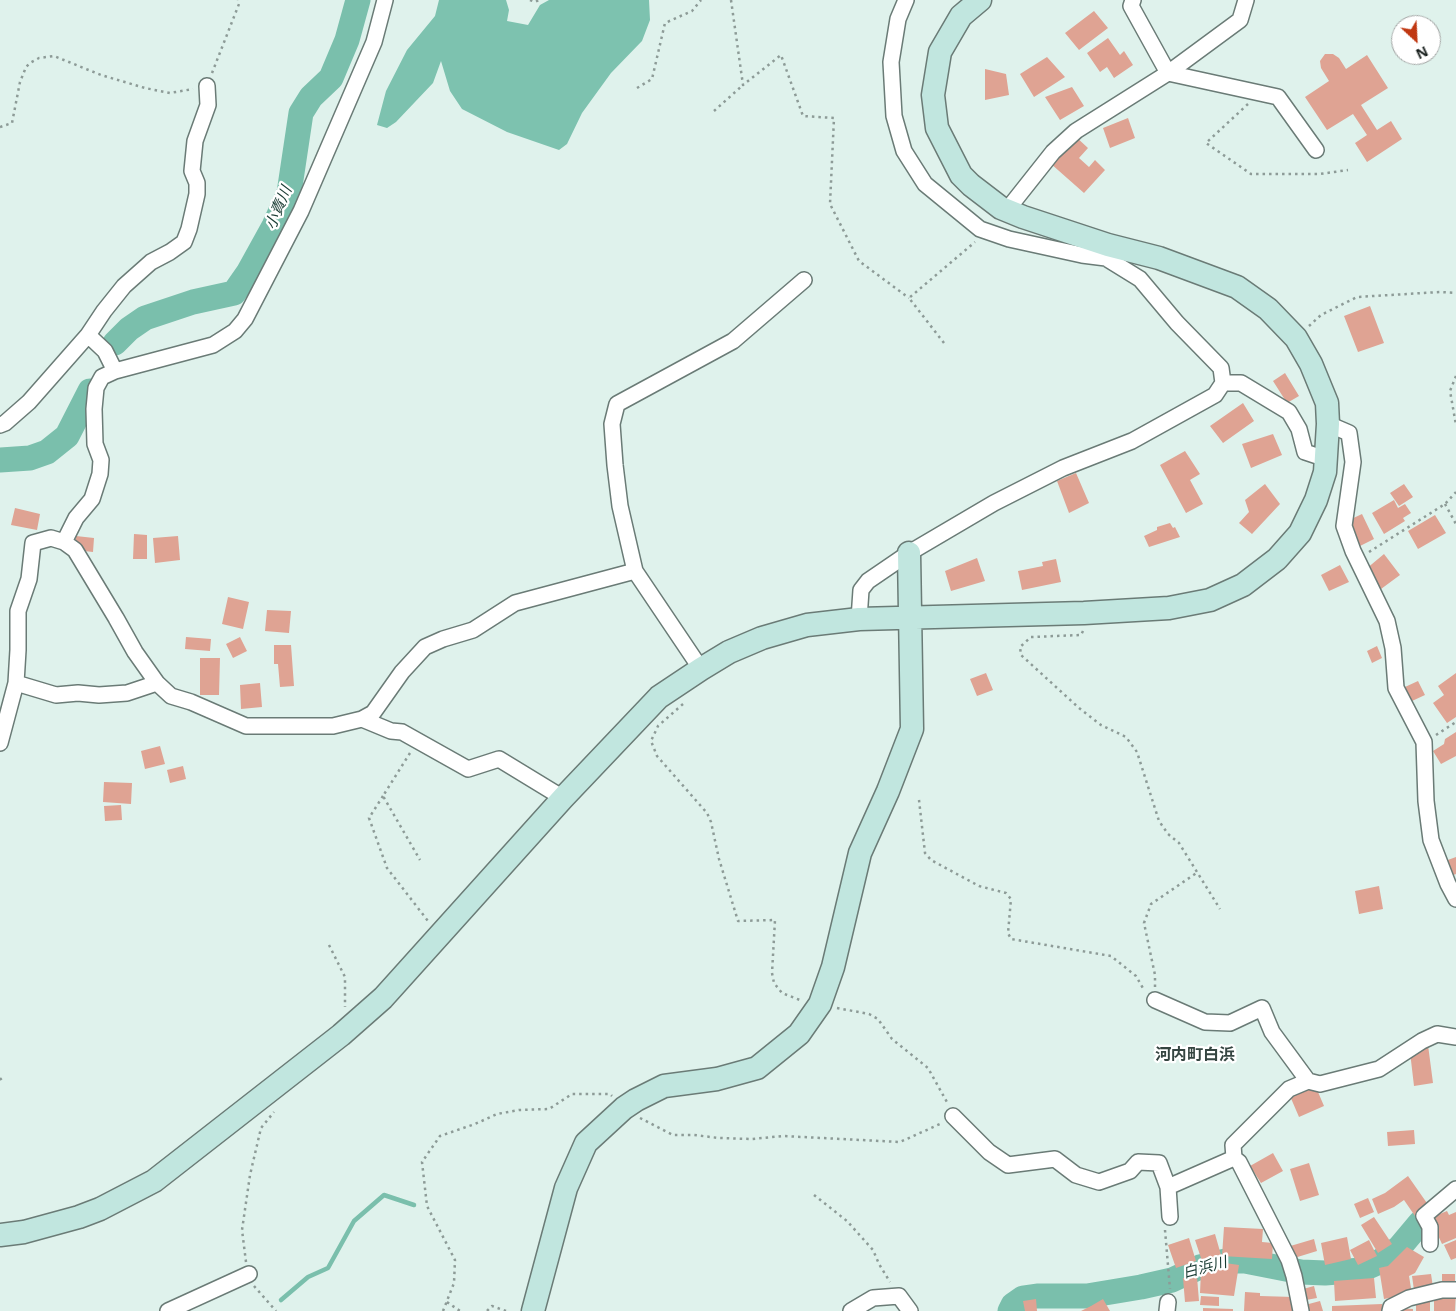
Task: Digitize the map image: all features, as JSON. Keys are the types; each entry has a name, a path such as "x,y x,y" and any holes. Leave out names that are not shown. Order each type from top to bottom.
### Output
{"street":[{"path":"64,542 76,518 92,499 100,474 101,460 95,444 94,408 96,388 102,377 114,371 213,345 235,330 245,319 301,211 374,42 385,0"},
{"path":"906,0 898,19 891,62 894,116 904,151 925,184 980,230 1008,239 1082,256 1107,251"},
{"path":"0,1235 24,1232 79,1217 100,1209 154,1181 345,1032 382,998 564,798 660,697 729,652 762,638 807,625 859,619 1084,613 1169,608 1210,600 1243,585 1277,560 1300,533 1316,500 1325,472 1328,424 1327,403 1312,364 1296,338 1268,309 1237,287 1159,258 1107,251 1023,217 1001,208 961,175 937,128 933,95 940,52 961,16 980,0"},
{"path":"1133,0 1131,6 1168,73 1278,97 1316,150"},
{"path":"1010,211 1011,205 1053,152 1076,131 1168,73 1240,20 1246,0"},
{"path":"0,425 5,423 28,402 88,335 124,286 151,262 184,242 197,194 197,183 192,171 195,141 208,105 207,86"},
{"path":"859,619 861,590 868,581 909,553 994,503 1063,468 1132,441 1215,396 1223,383 1221,368 1177,323 1140,279 1107,251"},
{"path":"701,669 635,571 620,506 615,464 612,424 617,404 733,341 804,280"},
{"path":"88,335 105,351 114,371"},
{"path":"1223,383 1242,384 1289,412 1298,429 1305,452 1326,459"},
{"path":"1328,424 1348,432 1353,462 1344,526 1357,560 1387,621 1393,648 1396,688 1424,742 1426,801 1431,840 1448,884 1456,898"},
{"path":"0,743 5,703 16,684 18,611 29,579 33,543 52,538 64,542 75,550 135,652 157,683 170,696 191,702 246,726 333,726 362,719 373,713 402,672 425,647 443,639 473,630 515,603 635,571"},
{"path":"533,1311 566,1188 586,1143 624,1108 664,1086 717,1079 757,1068 799,1034 820,1004 832,967 860,853 888,791 912,729 909,553"},
{"path":"16,684 56,695 99,695 127,693 157,683"},
{"path":"362,719 391,731 402,732 468,769 499,759 564,798"},
{"path":"1155,1000 1206,1022 1230,1023 1262,1008 1272,1032 1308,1081"},
{"path":"1301,1311 1293,1270 1239,1162 1234,1158 1232,1145 1289,1089 1308,1081 1320,1084 1380,1069 1422,1041 1437,1034 1456,1037"},
{"path":"953,1116 989,1152 1008,1165 1055,1160 1076,1175 1099,1182 1130,1171 1138,1162 1160,1163 1168,1187 1170,1217"},
{"path":"1168,1187 1234,1158"},
{"path":"1430,1244 1430,1227 1424,1216 1456,1189"},
{"path":"168,1311 250,1274"},
{"path":"1390,1311 1391,1307 1409,1298 1442,1290 1456,1290"},
{"path":"851,1311 873,1298 899,1296 910,1311"}],"path":[{"path":"0,127 12,123 20,82 26,67 39,58 54,56 102,75 145,88 170,93 207,86 239,4 238,0"},
{"path":"530,0 535,2 539,0"},
{"path":"637,88 652,79 665,23 692,11 701,0"},
{"path":"731,0 743,85"},
{"path":"714,111 781,55 803,116 834,118 830,204 859,261 908,298 944,344"},
{"path":"1260,93 1206,143 1251,174 1320,174 1348,170"},
{"path":"908,298 988,232"},
{"path":"1296,338 1321,315 1357,297 1440,292 1456,293"},
{"path":"1456,376 1450,391 1456,425"},
{"path":"1357,560 1445,504 1456,492"},
{"path":"1445,504 1456,524"},
{"path":"1084,613 1084,630 1081,635 1031,637 1020,647 1021,656 1079,708 1102,724 1126,737 1137,752 1158,821 1168,834 1179,843 1220,909"},
{"path":"443,1311 454,1283 455,1260 427,1206 422,1162 440,1136 497,1114 519,1110 549,1109 572,1094 610,1094 624,1108 673,1135 752,1139 784,1136 900,1142 953,1116 928,1068 892,1039 878,1019 869,1014 793,998 782,994 774,983 772,972 775,920 738,921 707,812 658,756 651,741 658,726 684,704"},
{"path":"1424,742 1456,722"},
{"path":"418,742 369,818 388,868 439,936"},
{"path":"383,796 420,860"},
{"path":"919,800 925,853 931,860 979,886 1006,893 1012,899 1008,933 1011,939 1111,956 1136,976 1147,996 1155,1000 1154,974 1144,923 1151,904 1198,872"},
{"path":"329,944 345,977 345,1032"},
{"path":"0,1078 3,1082"},
{"path":"276,1311 255,1286 247,1268 242,1230 250,1175 261,1128 279,1106"},
{"path":"814,1195 847,1221 873,1250 879,1264 899,1296"},
{"path":"1170,1217 1165,1225 1171,1286"},
{"path":"447,1302 460,1311"},
{"path":"487,1311 492,1306 506,1311"}],"green space":[{"path":"439,0 506,0 509,10 507,21 528,25 540,5 549,0 649,0 650,20 642,41 611,73 582,113 567,144 559,150 507,132 462,109 450,91 441,61 433,83 396,122 387,128 377,125 386,91 407,50 435,16"}],"building":[{"path":"1094,11 1108,28 1079,50 1065,33"},
{"path":"1108,38 1120,55 1124,51 1133,65 1114,78 1107,67 1100,72 1087,53"},
{"path":"1325,54 1333,54 1339,58 1346,69 1367,55 1388,88 1361,105 1377,130 1391,121 1402,139 1367,162 1355,143 1367,135 1353,114 1327,130 1305,97 1329,81 1321,68 1320,61"},
{"path":"1047,57 1065,77 1034,97 1020,74"},
{"path":"985,69 1006,74 1009,95 985,100"},
{"path":"1072,87 1084,106 1060,120 1045,97"},
{"path":"1128,118 1135,138 1110,148 1103,128"},
{"path":"1075,136 1088,148 1079,158 1089,167 1095,160 1105,170 1084,193 1050,163"},
{"path":"1370,306 1384,343 1358,352 1344,316"},
{"path":"1285,373 1299,396 1287,403 1273,381"},
{"path":"1243,403 1254,421 1223,443 1210,426"},
{"path":"1273,434 1282,455 1251,468 1242,444"},
{"path":"1185,451 1200,474 1190,480 1203,504 1186,513 1160,465"},
{"path":"1076,473 1089,503 1069,513 1057,481"},
{"path":"1265,484 1280,504 1252,534 1239,523 1249,512 1245,500"},
{"path":"1404,484 1413,497 1399,506 1390,493"},
{"path":"1394,500 1398,508 1405,504 1411,513 1403,518 1405,521 1384,534 1372,513"},
{"path":"15,508 40,514 37,530 11,525"},
{"path":"1362,514 1374,539 1356,548 1345,522"},
{"path":"1435,515 1446,533 1418,549 1408,531"},
{"path":"1170,523 1173,528 1175,527 1180,537 1149,547 1144,536 1157,530 1157,527"},
{"path":"134,534 147,535 147,559 133,559"},
{"path":"76,536 94,538 93,552 75,550"},
{"path":"178,536 180,560 155,563 153,538"},
{"path":"1384,554 1400,575 1381,589 1366,569"},
{"path":"977,558 985,581 951,591 945,571"},
{"path":"1056,559 1061,582 1022,590 1018,571 1043,566 1042,562"},
{"path":"1340,565 1349,582 1329,591 1321,575"},
{"path":"228,597 249,602 243,629 222,624"},
{"path":"267,610 291,611 289,633 265,631"},
{"path":"186,637 211,639 210,651 185,649"},
{"path":"240,637 247,651 233,658 226,644"},
{"path":"274,645 291,645 294,686 280,687 278,664 274,664"},
{"path":"1377,646 1382,658 1372,663 1367,651"},
{"path":"200,658 220,658 219,695 200,695"},
{"path":"986,673 993,690 977,696 970,679"},
{"path":"1456,673 1456,717 1447,723 1433,703 1444,695 1438,686"},
{"path":"1418,681 1425,695 1412,701 1405,687"},
{"path":"260,683 262,707 241,709 240,685"},
{"path":"1456,732 1456,756 1441,764 1433,751 1444,744 1445,739"},
{"path":"160,746 165,764 145,769 141,751"},
{"path":"183,766 186,779 170,783 167,770"},
{"path":"104,782 132,783 131,804 103,802"},
{"path":"121,805 122,820 105,821 104,806"},
{"path":"1456,857 1456,874 1451,876 1445,861"},
{"path":"1379,886 1383,909 1359,914 1355,891"},
{"path":"1428,1045 1433,1083 1414,1086 1410,1052"},
{"path":"1315,1085 1324,1106 1299,1117 1290,1096"},
{"path":"1414,1130 1415,1144 1388,1146 1387,1132"},
{"path":"1273,1153 1283,1171 1261,1183 1250,1166"},
{"path":"1309,1163 1319,1195 1300,1201 1290,1169"},
{"path":"1408,1176 1429,1206 1415,1216 1404,1200 1378,1214 1372,1199 1385,1193"},
{"path":"1368,1198 1374,1212 1360,1218 1354,1204"},
{"path":"1447,1211 1449,1215 1456,1212 1456,1238 1442,1244 1430,1218"},
{"path":"1374,1217 1392,1244 1378,1253 1361,1225"},
{"path":"1224,1227 1263,1229 1262,1242 1273,1243 1272,1259 1222,1256"},
{"path":"1215,1234 1221,1255 1202,1261 1195,1240"},
{"path":"1347,1237 1351,1259 1325,1265 1321,1243"},
{"path":"1189,1238 1196,1261 1176,1268 1168,1245"},
{"path":"1314,1239 1317,1251 1291,1259 1287,1247"},
{"path":"1369,1240 1377,1256 1358,1265 1350,1250"},
{"path":"1456,1240 1456,1258 1451,1260 1444,1245"},
{"path":"1407,1247 1424,1257 1415,1273 1409,1276 1412,1294 1384,1299 1379,1268 1388,1266"},
{"path":"1225,1263 1239,1265 1234,1296 1200,1293 1201,1271"},
{"path":"1431,1274 1433,1287 1414,1290 1412,1276"},
{"path":"1442,1274 1455,1274 1455,1284 1442,1284"},
{"path":"1197,1277 1199,1301 1185,1302 1183,1278"},
{"path":"1374,1278 1376,1298 1335,1301 1334,1281"},
{"path":"1314,1286 1317,1298 1306,1300 1303,1289"},
{"path":"1245,1292 1260,1293 1260,1296 1294,1297 1293,1311 1244,1311"},
{"path":"1456,1292 1455,1311 1434,1311 1434,1296"},
{"path":"1201,1296 1219,1297 1219,1306 1200,1305"},
{"path":"1036,1299 1037,1311 1025,1311 1023,1301"},
{"path":"1103,1299 1110,1311 1081,1311 1091,1306"},
{"path":"1430,1299 1430,1311 1416,1311 1416,1300"},
{"path":"1320,1301 1323,1311 1307,1311 1305,1305"},
{"path":"1382,1304 1382,1311 1332,1311 1332,1306"},
{"path":"1203,1308 1233,1309 1233,1311 1203,1311"},
{"path":"1397,1308 1413,1309 1413,1311 1397,1311"}],"waterway":[{"name":"小責川","path":"115,343 129,329 145,318 193,302 234,293 248,273 274,226 289,193 301,113 311,97 331,78 347,40 358,0"},
{"name":"小責川","path":"0,460 30,458 47,452 67,436 90,391"},
{"path":"281,1300 308,1277 328,1268 354,1221 384,1195 414,1205"},
{"name":"白浜川","path":"1010,1311 1013,1305 1023,1298 1037,1296 1087,1296 1141,1287 1172,1280 1200,1267 1226,1261 1245,1261 1301,1272 1325,1273 1361,1270 1379,1262 1399,1248 1420,1223"}],"district":[{"name":"河内町白浜","path":"1195,1055"}]}
